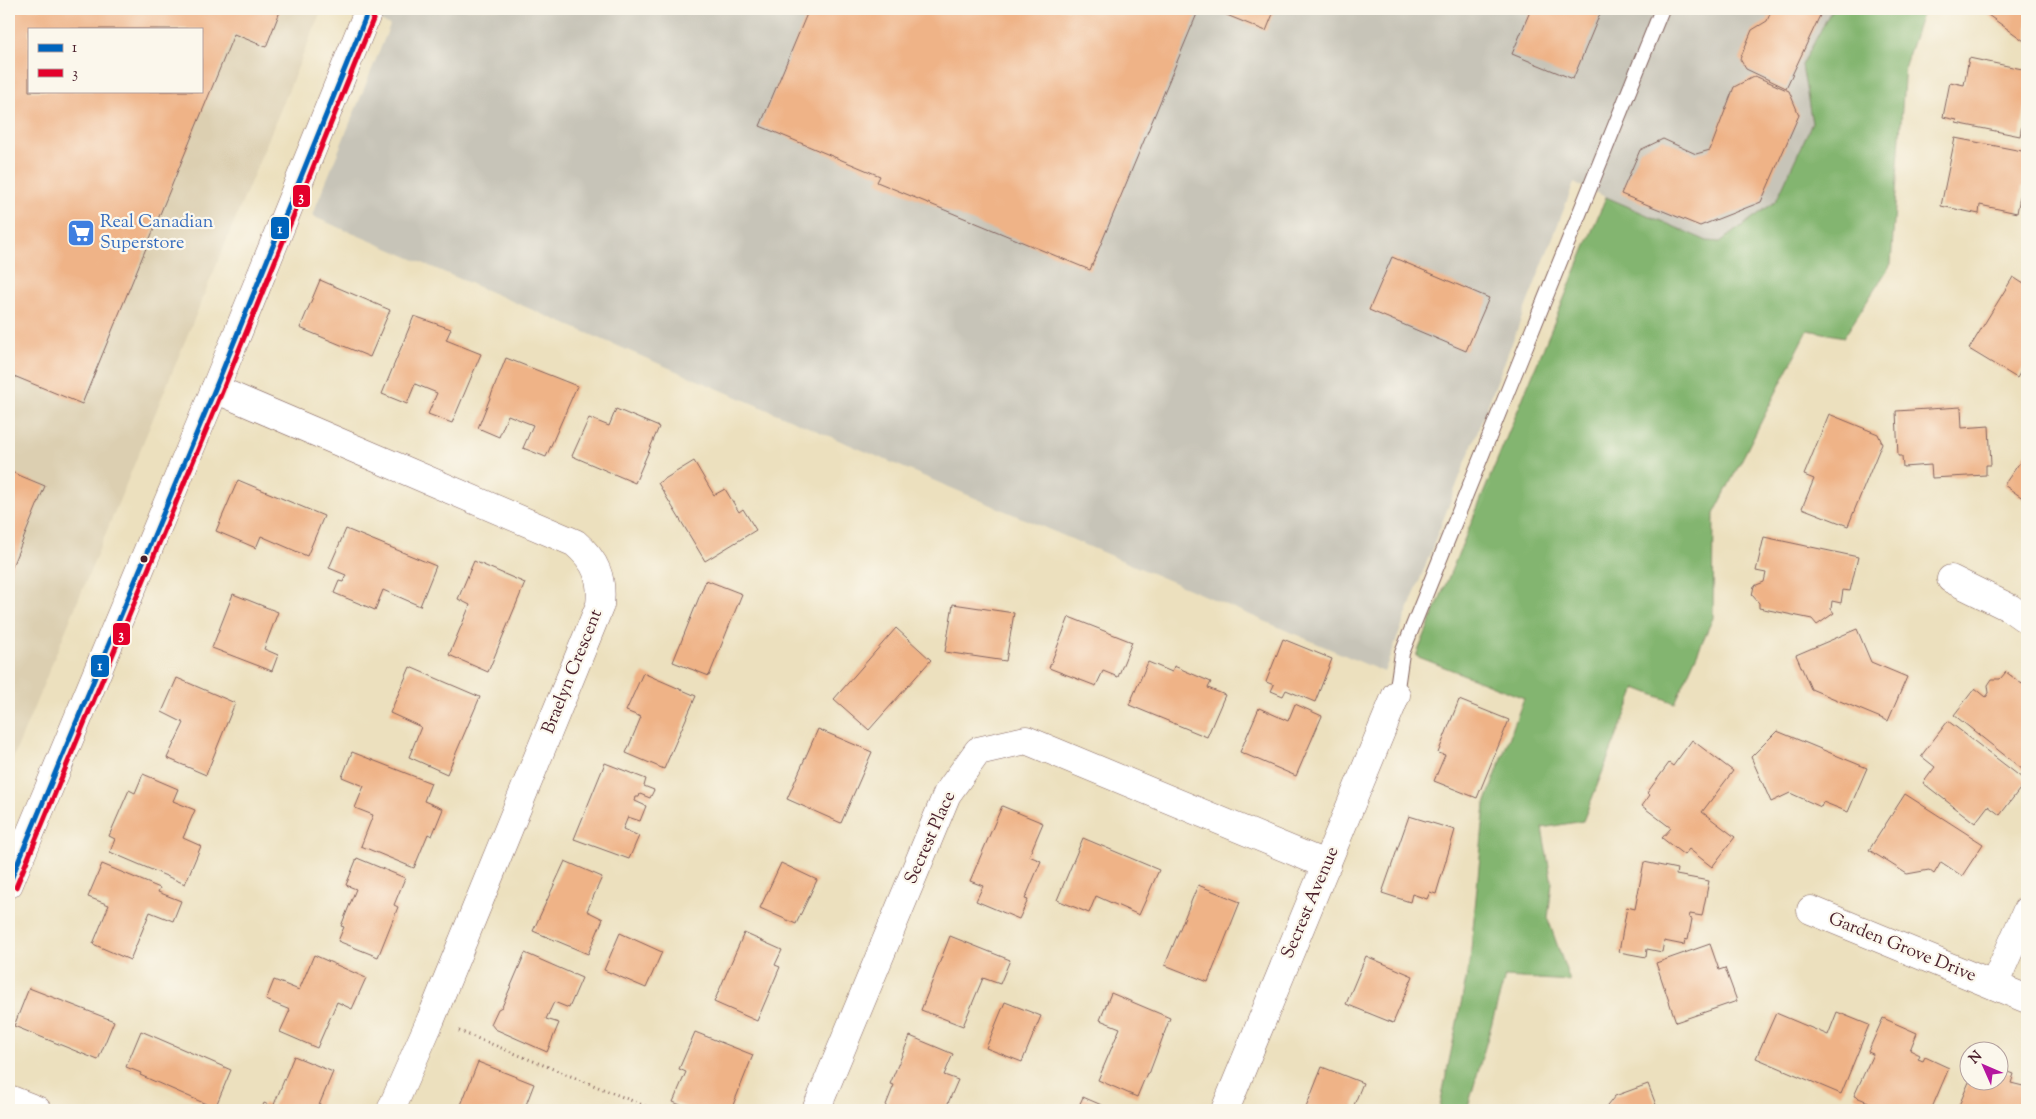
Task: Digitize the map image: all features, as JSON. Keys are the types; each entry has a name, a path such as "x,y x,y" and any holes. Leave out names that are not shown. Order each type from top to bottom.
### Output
{"street":[{"path":"9,884 369,9"},
{"name":"Braelyn Crescent","path":"214,389 575,543 587,554 596,568 602,588 600,605 431,1019 391,1110"},
{"path":"1951,580 2010,608 2027,620"},
{"name":"Secrest Avenue","path":"1225,1110 1396,695"},
{"name":"Secrest Place","path":"816,1110 947,794 978,751 1026,740 1327,865"},
{"name":"Garden Grove Drive","path":"1811,910 2027,999"},
{"name":"Garden Grove Drive","path":"1994,985 2027,910"},
{"path":"9,1099 37,1110"}],"lane":[{"path":"1396,695 1402,653 1662,9"}],"path":[{"path":"431,1019 655,1110"}],"shaded area":[{"path":"9,9 322,9 9,768"},
{"path":"349,9 1832,9 1802,65 1812,123 1776,201 1721,242 1707,241 1574,183 1384,672 312,216 390,25"}],"green space":[{"path":"1832,9 1924,9 1905,65 1891,264 1844,337 1808,330 1714,514 1713,618 1675,703 1636,688 1583,821 1542,828 1552,883 1548,919 1570,981 1505,977 1467,1110 1439,1110 1470,960 1485,804 1524,698 1416,656 1606,197 1707,241 1720,242 1776,201 1812,123 1802,65"}],"building":[{"name":"Real Canadian Superstore","path":"9,9 281,9 266,47 234,34 82,404 9,374"},
{"path":"809,9 1199,9 1090,270 877,182 880,176 760,126"},
{"path":"1212,9 1275,9 1266,31"},
{"path":"1531,9 1602,9 1573,79 1512,54"},
{"path":"1772,9 1823,9 1786,88 1746,69 1740,59 1752,30 1767,21"},
{"path":"1987,9 2027,9 2027,43 1988,15"},
{"path":"1969,58 2027,70 2027,109 2025,108 2020,136 1956,123 1957,120 1943,117 1950,82 1964,85"},
{"path":"1755,76 1789,91 1799,115 1761,202 1700,226 1621,194 1640,150 1663,139 1696,154 1710,150 1734,87"},
{"path":"1955,138 2027,152 2027,187 2022,186 2017,213 1980,205 1979,214 1941,206"},
{"path":"1392,257 1489,298 1466,351 1369,310"},
{"path":"2013,277 2027,286 2027,361 2017,378 1969,349"},
{"path":"320,280 390,310 370,357 300,328"},
{"path":"414,316 451,329 446,340 481,354 452,423 428,414 437,393 415,384 407,404 382,394"},
{"path":"506,358 577,386 546,457 523,448 533,425 508,415 499,437 478,428"},
{"path":"1961,407 1962,428 1989,426 1991,465 1986,465 1986,475 1932,478 1931,465 1903,467 1902,456 1898,456 1896,411"},
{"path":"616,409 659,427 635,483 572,456 589,418 609,426"},
{"path":"1829,414 1878,434 1882,443 1848,526 1802,508 1814,479 1804,475"},
{"path":"2027,452 2027,501 2004,485"},
{"path":"694,461 714,495 725,489 739,512 743,509 756,530 705,561 658,483"},
{"path":"9,471 45,486 9,574"},
{"path":"238,480 324,516 307,556 261,536 256,548 216,531"},
{"path":"346,529 436,566 420,606 383,590 375,610 334,593 339,581 343,582 346,575 329,568"},
{"path":"1764,537 1858,557 1850,591 1843,590 1841,603 1832,601 1831,609 1834,613 1817,625 1812,619 1759,608 1759,603 1752,595 1754,586 1764,582 1766,573 1756,571"},
{"path":"474,561 525,583 488,672 449,655 470,605 458,599"},
{"path":"706,580 742,594 709,676 673,662"},
{"path":"233,594 278,612 264,649 278,655 272,671 212,648"},
{"path":"953,604 1014,613 1006,661 945,652"},
{"path":"1069,617 1132,642 1118,677 1103,671 1096,686 1049,668"},
{"path":"896,628 931,660 869,730 834,699"},
{"path":"1857,629 1871,662 1907,677 1888,721 1811,689 1796,655"},
{"path":"1283,639 1332,659 1315,702 1286,690 1283,696 1271,691 1274,685 1266,682"},
{"path":"1148,662 1172,672 1174,666 1211,682 1208,688 1225,695 1207,737 1129,705"},
{"path":"410,667 480,697 447,774 409,757 421,727 390,713"},
{"path":"2006,672 2022,684 2024,682 2027,684 2027,773 1954,715 1975,688 1986,697 1989,693 1988,685 1992,679 2000,679"},
{"path":"643,673 696,696 664,769 626,753 641,717 626,711"},
{"path":"177,678 235,703 206,775 167,758 184,723 162,712"},
{"path":"1459,700 1509,720 1477,798 1434,781 1445,755 1438,753"},
{"path":"1295,704 1322,716 1296,776 1240,752 1259,708 1288,721"},
{"path":"1948,721 2026,781 2000,815 1988,806 1975,823 1923,783 1935,767 1921,756"},
{"path":"818,729 872,752 841,823 787,799"},
{"path":"1777,731 1867,768 1848,812 1823,802 1821,807 1790,793 1771,802 1751,757"},
{"path":"1692,740 1733,771 1702,812 1735,837 1712,867 1689,849 1684,855 1662,838 1671,828 1642,806 1650,795 1647,793 1669,763 1673,766"},
{"path":"352,752 431,783 424,801 443,809 432,836 428,834 414,868 361,846 373,815 355,808 364,786 342,777"},
{"path":"605,763 646,779 644,786 654,790 650,798 640,794 639,797 636,797 635,801 646,806 640,821 628,817 623,829 639,836 629,859 574,839"},
{"path":"143,774 178,789 173,801 195,810 183,838 201,846 185,884 110,852 115,839 109,836 129,790 135,793"},
{"path":"1905,794 1983,844 1962,876 1941,862 1934,874 1929,870 1907,874 1869,850"},
{"path":"1002,806 1043,823 1029,856 1041,861 1025,899 1028,900 1019,919 976,901 983,886 970,881"},
{"path":"1409,816 1455,830 1436,894 1430,892 1427,899 1412,894 1410,902 1382,893"},
{"path":"1083,838 1159,870 1139,915 1096,896 1089,913 1057,900"},
{"path":"357,858 405,878 394,905 398,907 378,957 338,941 344,927 341,926 356,889 346,885"},
{"path":"565,861 602,877 587,911 603,919 588,954 533,931"},
{"path":"1644,862 1677,869 1676,875 1709,881 1702,916 1690,914 1689,918 1692,919 1688,940 1685,939 1684,945 1664,941 1662,952 1647,949 1646,957 1619,952 1627,907 1635,909"},
{"path":"781,863 817,880 796,924 760,908"},
{"path":"102,864 160,888 158,892 181,901 173,921 150,912 130,960 93,944 109,905 88,897"},
{"path":"1198,885 1240,902 1208,982 1165,965"},
{"path":"620,933 662,952 646,988 604,970"},
{"path":"744,933 782,950 775,965 780,967 757,1021 714,1002"},
{"path":"950,936 1010,960 1000,984 983,978 963,1026 921,1010"},
{"path":"1710,944 1719,970 1725,968 1737,1001 1676,1022 1656,963"},
{"path":"525,953 582,978 569,1008 554,1002 546,1019 559,1023 547,1052 495,1029 491,1024 498,1009 502,1007"},
{"path":"314,955 366,978 352,1009 337,1002 317,1048 280,1032 290,1010 266,1000 274,980 299,990"},
{"path":"1366,956 1413,976 1393,1023 1346,1004"},
{"path":"29,988 114,1021 98,1060 14,1026"},
{"path":"1111,993 1170,1018 1149,1074 1147,1073 1137,1097 1098,1080 1120,1028 1100,1020"},
{"path":"1005,1002 1041,1016 1022,1062 986,1048"},
{"path":"1837,1012 1869,1025 1841,1094 1756,1058 1776,1013 1828,1035"},
{"path":"1883,1018 1917,1033 1910,1050 1920,1055 1918,1059 1923,1061 1925,1057 1949,1068 1931,1110 1887,1110 1854,1096 1873,1054 1868,1052"},
{"path":"141,1031 231,1070 215,1108 126,1067"},
{"path":"695,1032 753,1055 731,1110 693,1110 673,1102 686,1072 679,1069"},
{"path":"910,1036 953,1054 944,1075 958,1080 945,1110 884,1110 894,1085 890,1084"},
{"path":"294,1056 333,1072 317,1110 261,1110 264,1103 273,1107"},
{"path":"478,1062 534,1084 524,1110 459,1110"},
{"path":"1322,1067 1363,1083 1352,1110 1305,1110"},
{"path":"2008,1072 2014,1074 2011,1083 2027,1087 2027,1110 1957,1110 1965,1092 2008,1092"},
{"path":"1648,1084 1658,1110 1604,1110 1615,1096"},
{"path":"1083,1097 1113,1110 1077,1110"}],"transit line":[{"name":"1","path":"9,884 215,389 369,9"},
{"name":"3","path":"16,887 222,392 376,12"}],"place":[{"name":"Real Canadian Superstore","path":"81,233"}]}
